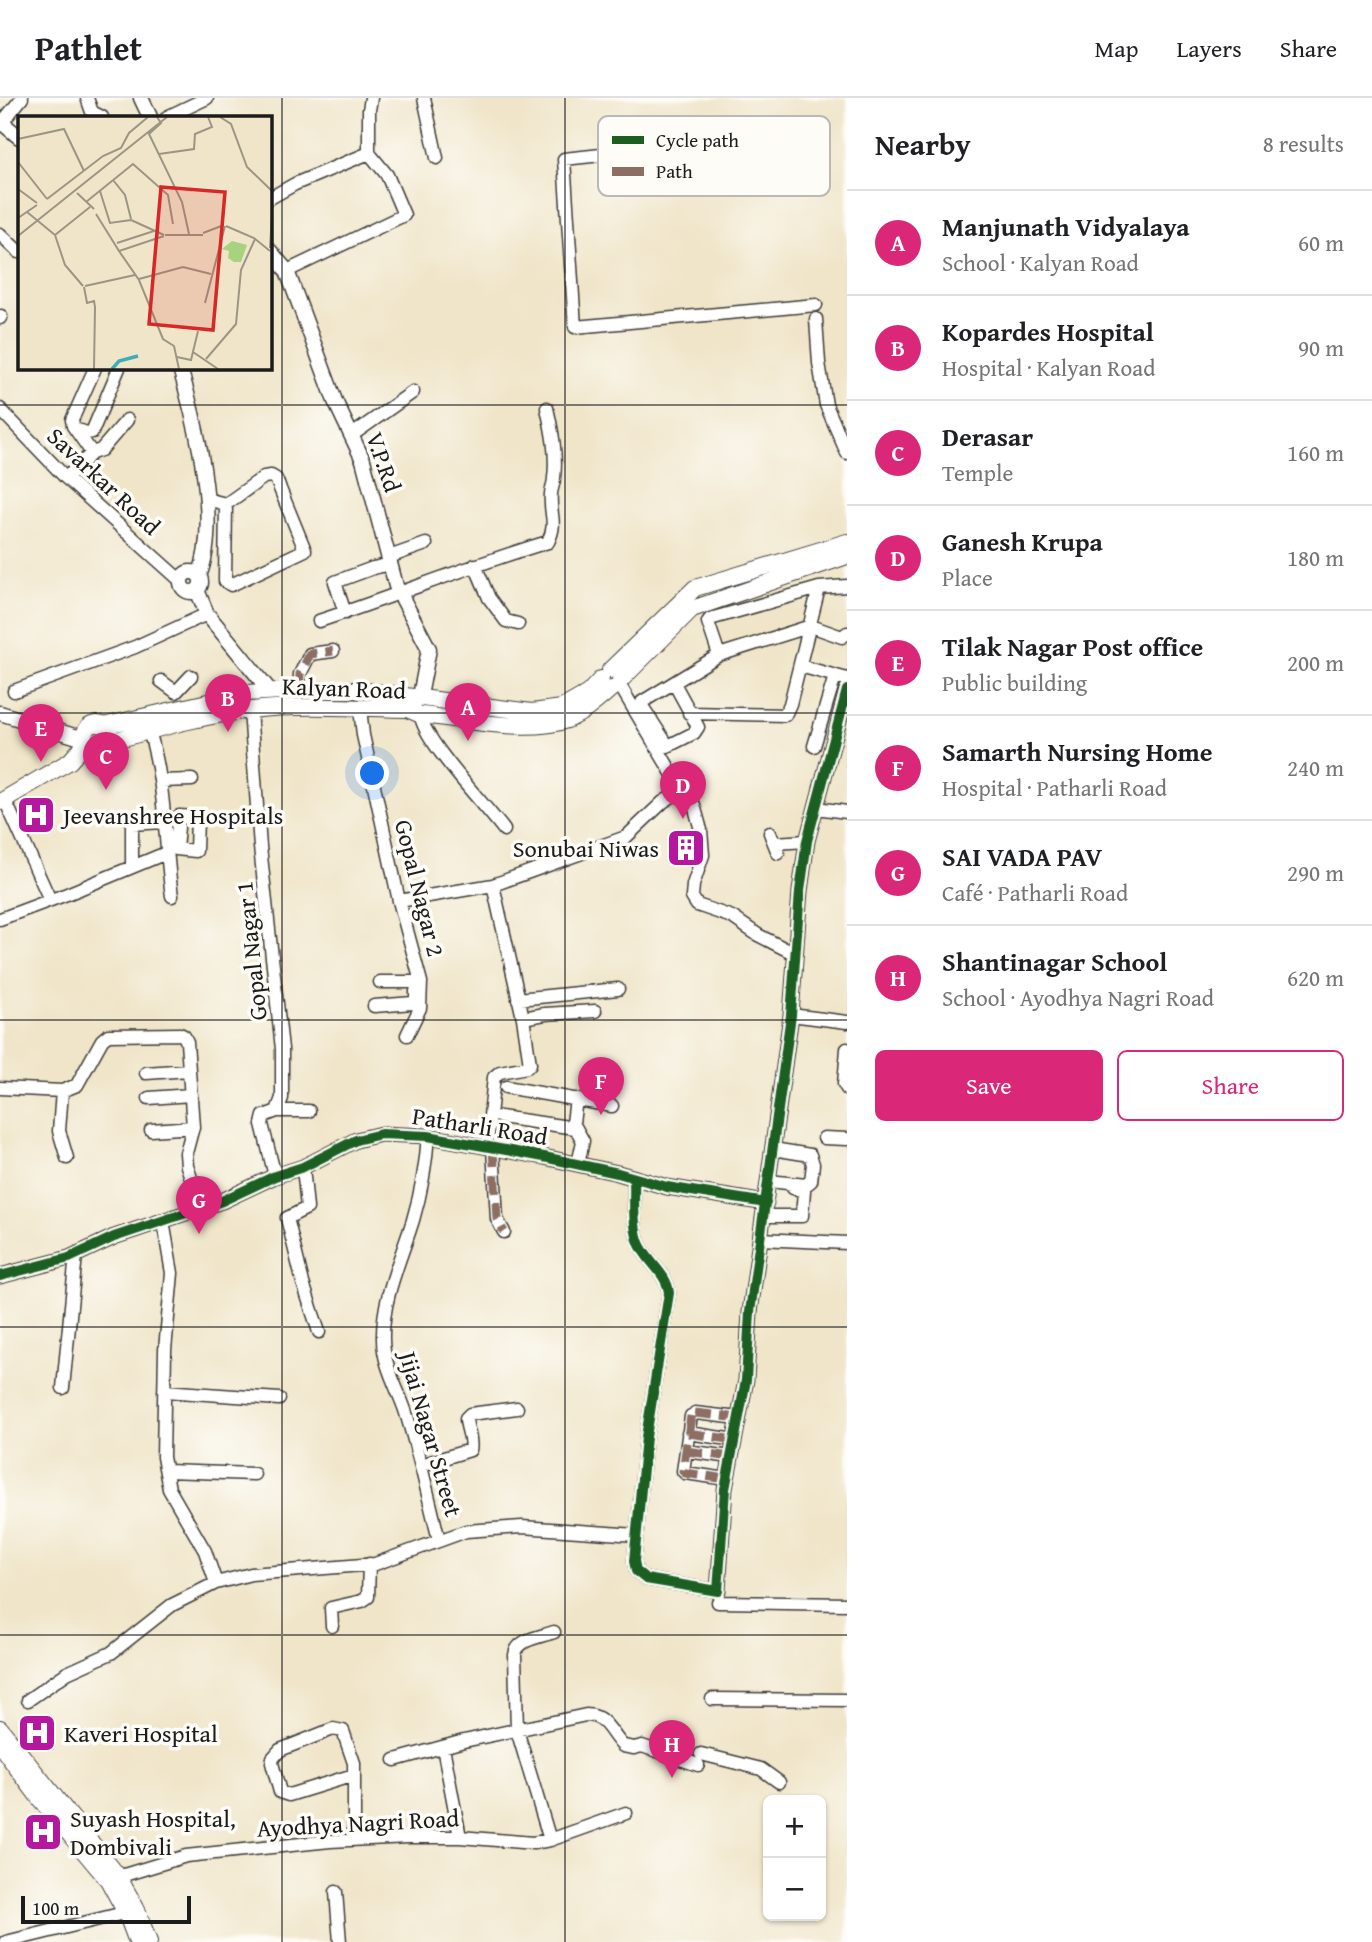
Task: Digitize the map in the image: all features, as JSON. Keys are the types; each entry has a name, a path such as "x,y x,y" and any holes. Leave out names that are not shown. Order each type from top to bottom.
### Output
{"main road":[{"name":"Kalyan Road","path":"95,738 149,731 172,724 250,710 307,706 407,709 421,715 531,727 566,720 590,707 695,588 847,542"},
{"name":"Kalyan Road","path":"95,738 178,700 270,691 358,690 532,712 562,708 612,681 692,609 847,556"},
{"path":"3,801 71,761 95,738"},
{"path":"0,1728 7,1751 113,1878 149,1942"},
{"path":"132,1911 136,1942"}],"street":[{"path":"18,136 1,123 22,98"},
{"path":"87,98 92,112 101,116"},
{"path":"141,98 150,116"},
{"path":"169,116 206,98"},
{"path":"286,271 404,215 387,175 369,153 371,98"},
{"path":"424,98 437,158"},
{"path":"271,197 295,184 369,153"},
{"path":"598,155 564,159 575,327 816,312 819,363 827,405 847,453"},
{"path":"0,234 18,252"},
{"name":"V.P.Rd","path":"271,252 286,271 335,401 363,460 400,594 429,649 420,696"},
{"path":"92,453 75,429 72,416 95,369"},
{"path":"75,429 92,432 119,369"},
{"path":"180,369 195,418 209,526 205,560 198,583 190,592 184,590 181,581"},
{"path":"352,435 412,392"},
{"path":"319,621 548,542 553,531 554,518 550,496 555,477 553,433 547,408"},
{"name":"Savarkar Road","path":"0,409 66,478 181,581"},
{"path":"66,478 92,453 101,450 127,419"},
{"path":"206,499 226,504 264,477 271,476 276,479 304,550 231,585 225,581 226,504"},
{"path":"345,612 335,582 426,544"},
{"path":"475,565 495,606 506,621 518,624"},
{"path":"198,583 207,614 270,691"},
{"path":"719,655 709,618 819,588 847,586"},
{"path":"690,713 785,715 819,588"},
{"path":"15,691 135,647 207,614"},
{"path":"795,954 718,910 697,905 692,897 703,855 701,830 694,805 682,790 650,727 642,702 719,655 811,626 842,637 847,633"},
{"path":"299,690 300,674 310,654 333,651"},
{"path":"800,666 841,677 826,705 814,746"},
{"path":"161,681 178,700 191,677"},
{"path":"612,681 666,745 672,746 697,731 698,727 674,683"},
{"path":"718,1596 727,1479 746,1380 750,1312 791,1015 807,841 847,690"},
{"path":"826,705 841,710"},
{"name":"Gopal Nagar 2","path":"360,708 363,735 418,982 419,1008 407,1035"},
{"name":"Gopal Nagar 1","path":"250,710 260,847 282,1049 282,1098 277,1111 264,1116 262,1124 275,1177"},
{"path":"0,713 95,738"},
{"path":"421,715 421,721 435,745 504,830"},
{"path":"149,731 159,760 168,828 166,853 172,896"},
{"path":"160,781 192,780"},
{"path":"399,901 493,885 626,837 663,802 682,790"},
{"path":"3,801 50,900"},
{"path":"816,808 847,812"},
{"path":"132,867 132,824 168,828"},
{"path":"774,843 807,841"},
{"path":"0,919 166,853"},
{"path":"493,885 523,1018 530,1064 524,1068 500,1072 494,1077 490,1141 497,1219 504,1232"},
{"path":"374,1006 416,1001 418,982 380,982"},
{"path":"518,999 618,989"},
{"path":"523,1018 595,1011"},
{"path":"791,1015 847,1022"},
{"path":"0,1088 62,1091 77,1085 102,1040 108,1035 184,1036 187,1042 193,1127 186,1153 187,1166 201,1208"},
{"path":"847,1049 844,1084 847,1089"},
{"path":"523,1090 524,1068"},
{"path":"146,1073 189,1070"},
{"path":"506,1087 612,1106"},
{"path":"62,1091 59,1131 67,1158"},
{"path":"152,1099 191,1096"},
{"path":"576,1099 573,1119 583,1141 578,1164"},
{"path":"277,1111 309,1111"},
{"path":"500,1117 575,1128"},
{"path":"150,1130 193,1127"},
{"name":"Patharli Road","path":"0,1276 76,1255 114,1237 201,1208 303,1167 356,1140 381,1134 490,1141 765,1210"},
{"name":"Jijai Nagar Street","path":"428,1136 426,1166 413,1219 385,1308 383,1342 392,1379 404,1408 421,1465 439,1540"},
{"path":"824,1138 847,1139"},
{"path":"768,1183 806,1185 811,1181 813,1164 810,1155 773,1149"},
{"path":"303,1167 307,1208 287,1218 303,1283 319,1332"},
{"path":"634,1178 638,1240 642,1250 668,1283 669,1293 646,1437 634,1561 636,1571 640,1576 718,1596 847,1604"},
{"path":"765,1210 800,1218 803,1214 803,1189 768,1183"},
{"path":"163,1221 172,1273 165,1350 163,1457 169,1489 205,1552 216,1583"},
{"path":"760,1239 847,1243"},
{"path":"63,1388 76,1255"},
{"path":"164,1391 279,1399"},
{"path":"421,1465 470,1450 466,1422 470,1414 517,1408"},
{"path":"727,1479 685,1474 683,1471 688,1433 693,1414 739,1419"},
{"path":"688,1433 735,1440"},
{"path":"686,1451 731,1457"},
{"path":"166,1471 254,1474"},
{"path":"28,1699 67,1673 111,1653 172,1605 216,1583 251,1574 375,1564 466,1531 522,1527 636,1535"},
{"path":"332,1626 331,1608 362,1601 368,1597 369,1564"},
{"path":"551,1840 517,1730 516,1648 520,1644 554,1632"},
{"path":"712,1699 847,1700"},
{"path":"395,1760 517,1730 596,1715 603,1719 623,1746 642,1746 699,1760 761,1769 779,1782"},
{"path":"354,1775 289,1795 284,1794 280,1792 276,1780 273,1758 280,1750 333,1729 343,1731 350,1749 354,1775 354,1840"},
{"path":"443,1747 460,1837"},
{"name":"Ayodhya Nagri Road","path":"113,1878 186,1856 354,1840 460,1837 533,1843 551,1840 626,1813"},
{"path":"336,1892 340,1942"},
{"path":"6,1942 132,1911"}],"marked path":[{"path":"299,690 300,674 310,654 333,651"},
{"path":"493,1148 497,1219 504,1232"},
{"path":"695,1413 739,1418"},
{"path":"691,1416 683,1471 727,1479"},
{"path":"688,1433 735,1440"},
{"path":"686,1451 731,1457"}],"cycle path":[{"path":"634,1178 634,1217 638,1240 664,1279 669,1293 646,1437 634,1561 636,1571 646,1579 718,1591 725,1489 746,1380 750,1312 791,1015 800,891 807,841 847,690"},
{"path":"0,1276 69,1258 114,1237 222,1201 275,1176 303,1167 356,1140 381,1134 428,1136 544,1157 667,1187 766,1203"}],"place":[{"name":"Kopardes Hospital","path":"228,732"},
{"name":"Manjunath Vidyalaya","path":"468,741"},
{"name":"Tilak Nagar Post office","path":"41,762"},
{"name":"Derasar","path":"106,790"},
{"name":"Jeevanshree Hospitals","path":"36,815"},
{"name":"Ganesh Krupa","path":"683,819"},
{"name":"Sonubai Niwas","path":"686,848"},
{"name":"Samarth Nursing Home","path":"601,1115"},
{"name":"SAI VADA PAV","path":"199,1234"},
{"name":"Kaveri Hospital","path":"37,1733"},
{"name":"Shantinagar School","path":"672,1778"},
{"name":"Suyash Hospital, Dombivali","path":"43,1832"}]}
